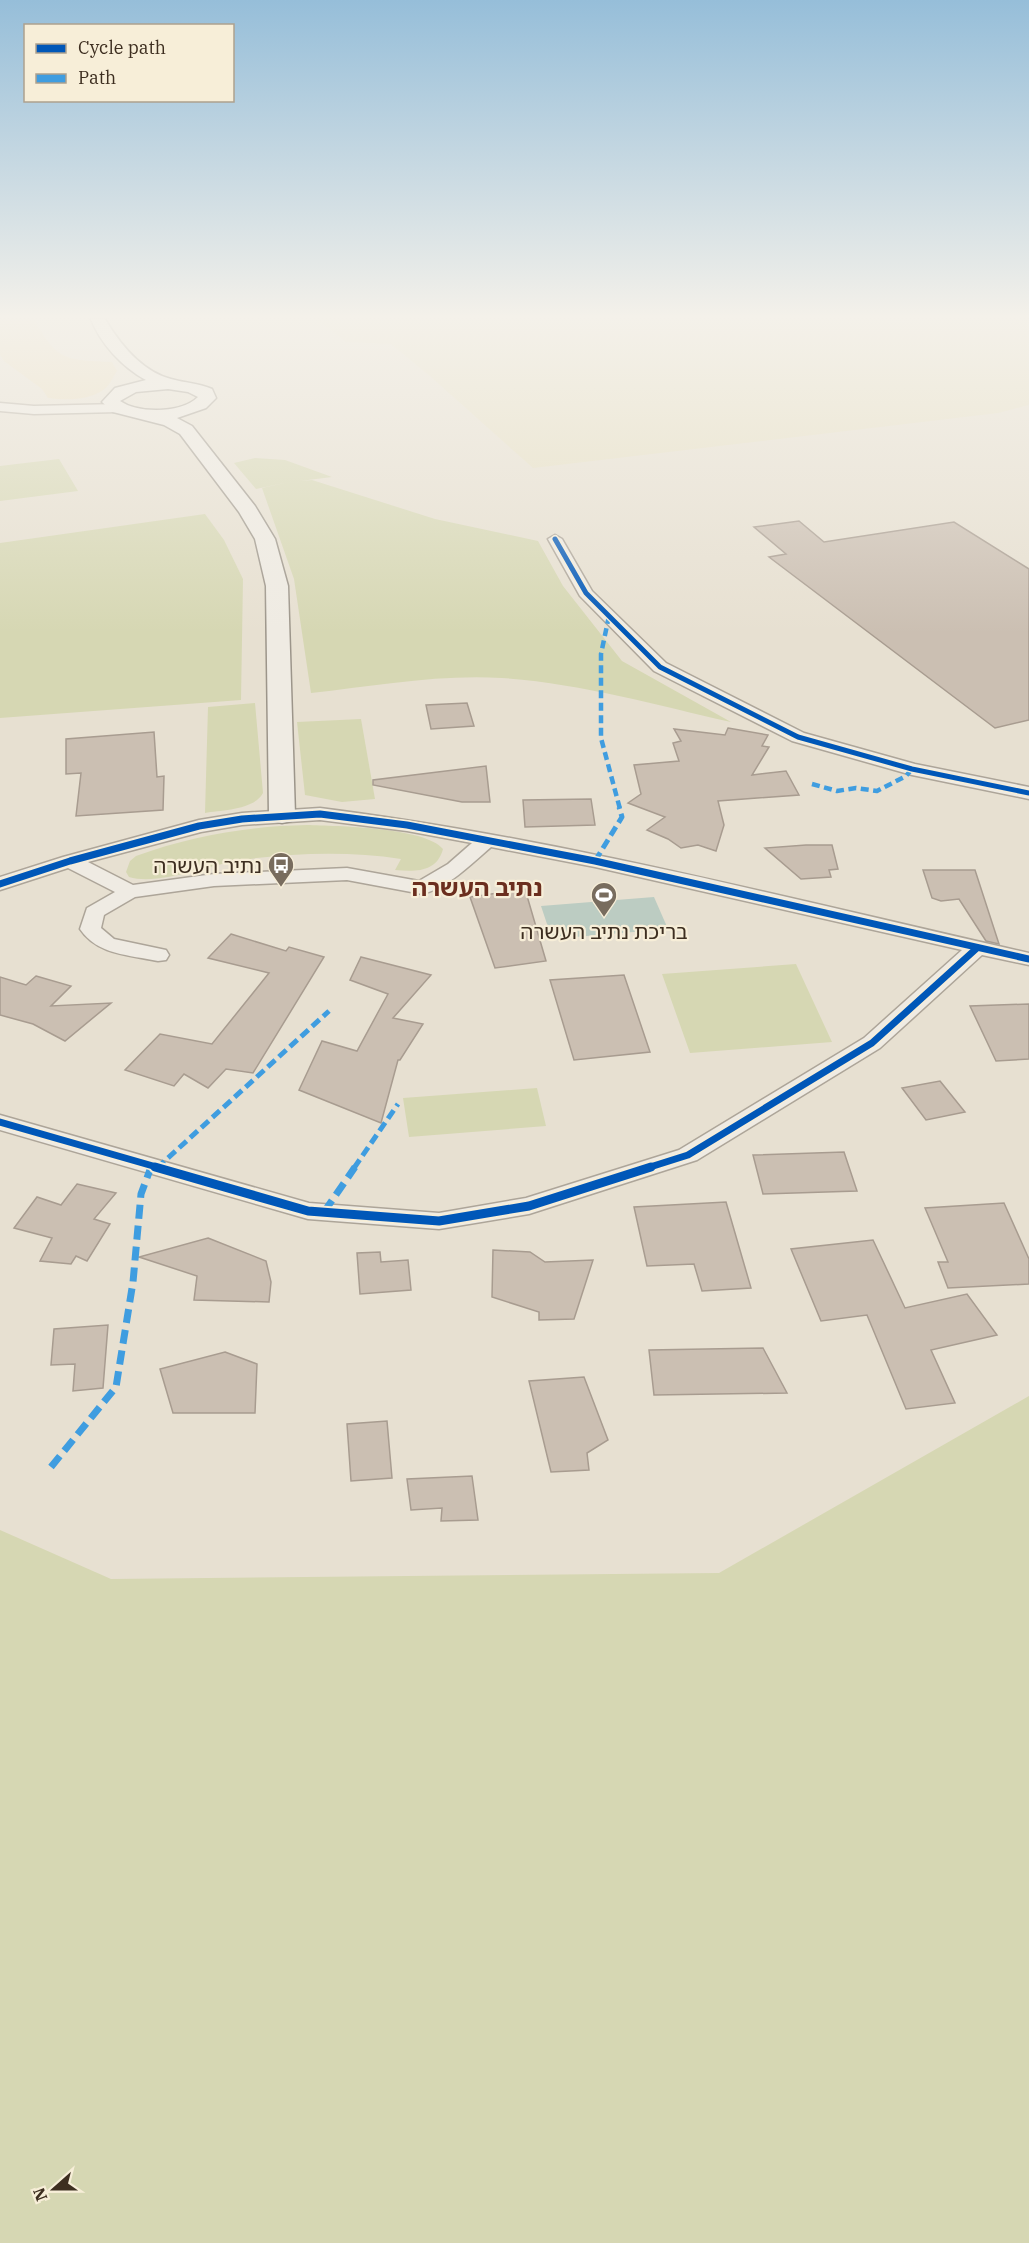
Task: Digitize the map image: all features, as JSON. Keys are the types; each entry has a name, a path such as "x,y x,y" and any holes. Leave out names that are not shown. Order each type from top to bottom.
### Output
{"street":[{"path":"190,424 256,522 266,539 272,560 277,597 282,815"},
{"path":"555,539 586,593 660,667 798,737 912,769 1029,794"},
{"path":"0,884 70,861 199,826 282,815 320,814 407,825 595,861 1029,959"},
{"path":"158,955 107,944 90,929 94,912 130,892 214,880 347,874 422,888 455,868 487,840"},
{"path":"70,861 130,892"},
{"path":"0,1122 308,1211 439,1221 529,1206 688,1155 872,1042 977,948"}],"shaded area":[{"path":"483,424 908,424 533,468"},
{"name":"בריכת נתיב העשרה","path":"654,897 668,929 552,939 541,906"}],"green space":[{"path":"255,458 285,460 332,477 300,481 312,480 435,519 538,541 563,586 622,661 731,722 589,690 502,678 431,679 311,693 294,579 262,488 289,482 256,489 234,463"},
{"path":"59,459 78,491 0,501 0,466"},
{"path":"205,514 224,540 243,579 241,700 0,718 0,543"},
{"path":"255,703 263,793 259,799 245,806 205,813 208,707"},
{"path":"361,719 375,799 342,802 305,795 297,722"},
{"path":"307,825 358,827 400,832 418,836 443,849 440,857 431,866 411,871 395,870 401,859 321,854 241,860 154,879 129,877 126,872 130,861 136,856 178,843 220,833 264,827"},
{"path":"796,964 832,1042 690,1053 662,974"},
{"path":"537,1088 546,1126 409,1137 403,1098"},
{"path":"1029,1396 1029,2243 0,2243 0,1530 111,1579 719,1573"}],"building":[{"path":"799,521 824,542 954,522 1029,569 1029,720 995,728 769,557 786,554 754,527"},
{"path":"467,703 474,726 431,729 426,705"},
{"path":"728,728 768,735 762,746 769,747 752,775 786,771 799,795 718,801 724,825 716,851 698,845 681,848 668,839 647,830 665,817 628,803 641,794 634,765 679,761 673,743 681,741 674,729 725,735"},
{"path":"154,732 157,777 164,776 163,810 76,816 81,773 66,774 66,739"},
{"path":"486,766 490,802 462,802 373,785 373,780"},
{"path":"591,799 595,825 525,827 523,800"},
{"path":"832,845 838,869 829,870 831,877 801,879 765,848"},
{"path":"923,870 975,870 999,944 986,941 959,899 941,901 932,898"},
{"path":"525,889 546,961 495,968 470,897"},
{"path":"231,934 286,951 289,947 324,957 253,1073 226,1069 208,1088 184,1074 174,1086 125,1070 160,1034 212,1044 269,973 208,958"},
{"path":"361,957 431,975 393,1018 423,1024 398,1060 381,1123 299,1090 322,1041 357,1051 388,994 350,980"},
{"path":"624,975 650,1052 574,1060 550,980"},
{"path":"36,976 71,986 51,1006 111,1003 65,1041 33,1024 0,1015 0,977 26,985"},
{"path":"1029,1004 1029,1059 996,1061 970,1006"},
{"path":"940,1081 965,1112 926,1120 902,1088"},
{"path":"844,1152 857,1191 763,1194 753,1155"},
{"path":"77,1184 116,1193 94,1219 110,1224 87,1261 76,1256 71,1264 40,1261 52,1238 14,1228 37,1197 61,1205"},
{"path":"726,1202 751,1288 702,1291 694,1264 647,1266 634,1207"},
{"path":"1004,1203 1029,1259 1029,1284 948,1288 938,1262 948,1262 925,1208"},
{"path":"208,1238 266,1261 271,1282 269,1302 194,1300 197,1276 139,1257"},
{"path":"873,1240 905,1308 967,1294 997,1335 931,1350 955,1403 906,1409 867,1315 821,1321 791,1249"},
{"path":"493,1250 530,1252 545,1262 593,1260 574,1319 539,1320 539,1312 492,1297"},
{"path":"380,1252 381,1262 408,1260 411,1290 360,1294 357,1253"},
{"path":"108,1325 103,1388 73,1391 75,1364 51,1365 54,1329"},
{"path":"763,1348 787,1393 654,1395 649,1350"},
{"path":"225,1352 257,1364 255,1413 173,1413 160,1369"},
{"path":"584,1377 608,1440 587,1453 589,1470 551,1472 529,1381"},
{"path":"387,1421 392,1478 351,1481 347,1424"},
{"path":"472,1476 478,1520 441,1521 442,1508 411,1510 407,1479"}],"marked path":[{"path":"595,861 622,817 601,738 601,654 609,616"},
{"path":"812,784 837,791 856,788 877,791 906,776 912,769"},
{"path":"157,1168 329,1011"},
{"path":"324,1212 398,1104"},
{"path":"51,1467 116,1387 133,1282 141,1194 151,1166"}],"cycle path":[{"path":"555,539 586,593 660,667 798,737 912,769 1029,793"},
{"path":"0,884 70,861 199,826 242,819 320,814 407,825 595,861 1029,959"},
{"path":"0,1122 308,1211 439,1221 529,1206 688,1155 872,1043 977,948"}],"place":[{"name":"נתיב העשרה","path":"281,888"},
{"name":"בריכת נתיב העשרה","path":"604,918"}],"district":[{"name":"נתיב העשרה","path":"477,887"}]}
